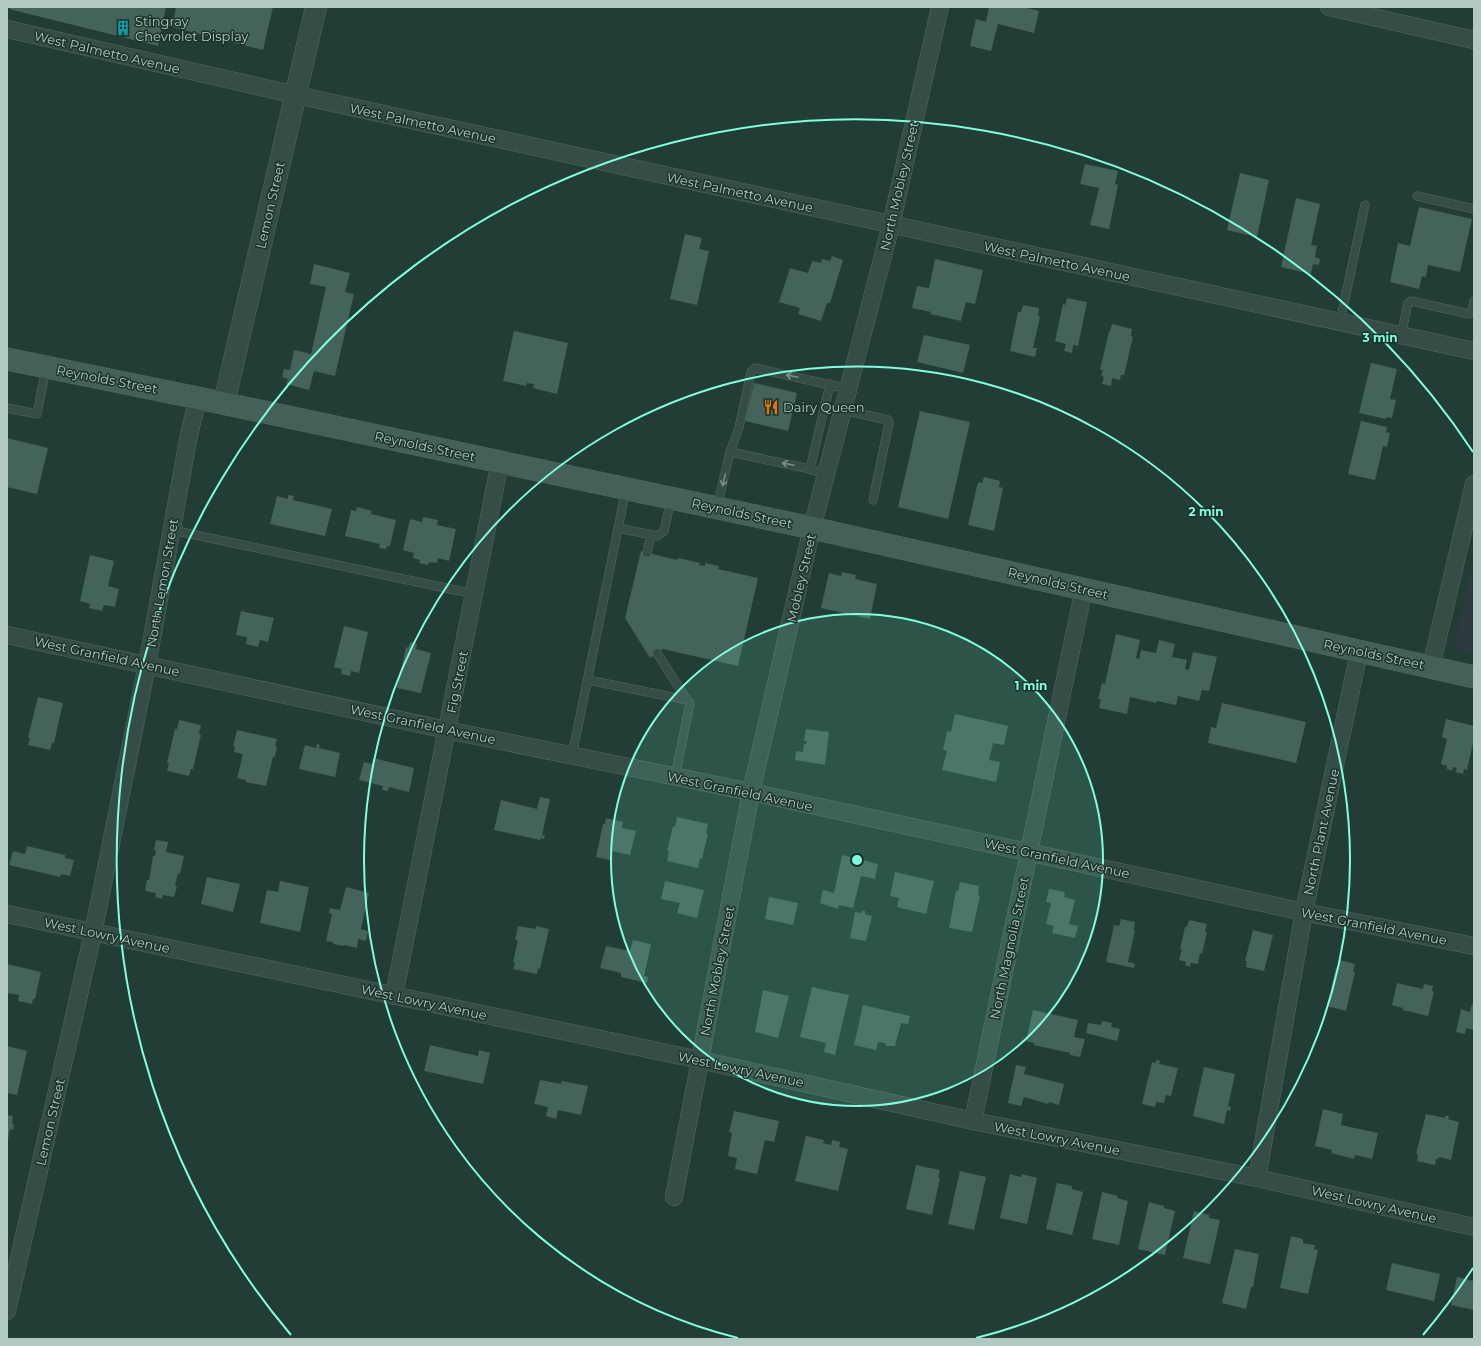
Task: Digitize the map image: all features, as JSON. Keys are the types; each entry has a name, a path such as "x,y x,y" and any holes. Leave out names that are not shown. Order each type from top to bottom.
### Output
{"main road":[{"name":"Reynolds Street","path":"7,359 224,403 812,528 1474,677"}],"street":[{"name":"Lemon Street","path":"224,403 316,7"},
{"name":"North Mobley Street","path":"855,364 891,225 940,7"},
{"path":"1329,7 1474,40"},
{"name":"West Palmetto Avenue","path":"7,29 296,95 1474,351"},
{"name":"Mobley Street","path":"751,792 812,528 818,472 843,410 855,364"},
{"name":"North Lemon Street","path":"93,933 147,665 189,435 198,398"},
{"name":"Fig Street","path":"394,996 500,462"},
{"path":"1431,667 1474,484"},
{"name":"North Magnolia Street","path":"973,1121 1084,588"},
{"name":"West Granfield Avenue","path":"7,635 447,730 751,792 1304,912 1474,946"},
{"name":"North Plant Avenue","path":"1257,1178 1304,912 1359,652"},
{"name":"North Mobley Street","path":"674,1198 751,792"},
{"name":"West Lowry Avenue","path":"7,914 700,1060 973,1121 1257,1178 1474,1227"},
{"name":"Lemon Street","path":"7,1311 93,933"}],"lane":[{"path":"1417,196 1474,209"},
{"path":"1340,322 1365,205"},
{"path":"1401,336 1408,303 1411,301 1469,314 1472,311 1474,301"},
{"path":"7,408 37,414 47,367"},
{"path":"717,508 730,452 739,428 751,372 755,368 848,389"},
{"path":"730,452 818,472 830,384"},
{"path":"843,410 888,420 889,423 873,500"},
{"path":"572,756 626,488"},
{"path":"618,528 657,536 664,531 671,498"},
{"path":"172,530 474,594"},
{"path":"647,553 651,535"},
{"path":"657,653 690,703 674,777"},
{"path":"588,680 687,700"}],"shaded area":[{"path":"1474,557 1474,653 1453,648"}],"building":[{"name":"Stingray Chevrolet Display","path":"10,7 166,7 158,46 9,9"},
{"path":"176,7 273,7 263,50 172,27"},
{"path":"989,7 1023,7 1039,11 1034,33 998,24 991,51 970,46 976,19 986,22"},
{"path":"1085,164 1118,171 1115,184 1118,185 1109,229 1090,225 1099,188 1080,184"},
{"path":"1240,173 1269,180 1257,237 1227,230"},
{"path":"1296,198 1320,204 1311,245 1317,246 1315,257 1320,259 1319,265 1313,264 1311,274 1281,267"},
{"path":"1419,207 1472,219 1460,272 1428,265 1426,277 1422,276 1419,289 1390,282 1398,243 1410,246"},
{"path":"685,234 702,238 699,249 709,251 697,305 670,299"},
{"path":"832,256 843,260 830,303 827,303 821,321 798,314 800,308 779,302 790,268 808,273 812,261 821,263 822,259 830,261"},
{"path":"935,259 983,270 975,304 966,302 961,321 912,308 917,286 929,288"},
{"path":"314,264 350,273 345,292 354,294 335,376 314,371 309,390 286,384 288,379 282,377 284,369 290,370 294,350 311,354 326,287 310,284"},
{"path":"1067,298 1087,302 1078,346 1073,345 1072,353 1064,351 1066,344 1055,341 1063,304 1065,305"},
{"path":"1023,305 1039,308 1038,316 1040,317 1033,348 1037,348 1035,357 1010,351 1018,312 1021,312"},
{"path":"1112,324 1132,329 1131,336 1133,337 1124,375 1121,375 1120,380 1112,378 1111,386 1102,384 1104,377 1101,376 1103,370 1100,370"},
{"path":"514,331 568,343 557,394 533,388 534,384 527,383 526,386 503,381"},
{"path":"924,335 970,345 963,373 917,362"},
{"path":"1371,363 1397,369 1390,399 1396,400 1392,418 1386,417 1386,419 1359,413"},
{"name":"Dairy Queen","path":"754,383 797,393 788,431 745,421"},
{"path":"920,411 970,422 948,519 898,507"},
{"path":"1361,421 1387,427 1386,432 1390,433 1387,447 1383,446 1375,480 1348,474"},
{"path":"7,438 48,448 37,494 7,487"},
{"path":"984,477 1000,481 999,487 1003,488 994,531 968,525 978,482 982,483"},
{"path":"288,495 294,496 293,500 332,509 325,536 270,524 277,496 288,499"},
{"path":"357,507 372,511 371,514 396,520 390,546 387,546 386,549 379,548 380,544 345,536 351,510 356,511"},
{"path":"423,517 438,520 437,525 456,529 449,561 438,558 437,563 429,562 428,565 419,563 420,560 413,558 414,553 403,550 410,519 422,522"},
{"path":"641,551 677,560 678,558 700,563 699,565 705,566 705,563 719,566 718,569 758,578 738,666 663,649 650,658 625,618"},
{"path":"90,555 114,561 108,586 119,589 115,607 104,605 102,611 89,608 90,604 80,601"},
{"path":"842,572 856,575 855,579 877,584 870,619 821,608 829,573 841,576"},
{"path":"241,611 274,618 268,642 260,640 258,647 246,644 247,637 236,635"},
{"path":"344,626 368,632 359,673 351,671 350,676 341,674 342,669 334,667"},
{"path":"1116,634 1140,640 1136,658 1139,659 1141,650 1156,653 1159,640 1175,644 1172,657 1187,660 1185,669 1189,670 1193,652 1217,657 1209,691 1202,690 1199,701 1178,696 1176,705 1157,701 1156,703 1130,697 1127,714 1099,708 1101,699 1098,699 1102,683 1105,684"},
{"path":"410,642 417,644 416,649 431,653 421,693 397,688 406,647 408,648"},
{"path":"38,697 63,703 54,743 52,743 50,750 28,745 30,738 28,737"},
{"path":"1222,703 1306,722 1296,763 1208,743 1211,727 1216,728"},
{"path":"955,714 1008,726 1004,745 993,743 989,760 1000,762 996,782 942,770 947,751 943,750 947,731 951,732"},
{"path":"1446,719 1474,726 1474,738 1467,770 1464,769 1463,774 1455,772 1457,768 1453,767 1452,771 1447,769 1447,766 1441,764 1447,739 1442,737"},
{"path":"179,720 201,725 199,734 201,735 193,769 191,769 189,776 167,771 169,764 167,763 175,729 177,729"},
{"path":"806,729 829,732 825,765 795,760 796,751 803,752 804,744 806,744 807,741 804,741"},
{"path":"237,730 277,739 275,746 277,746 275,757 273,757 266,786 246,782 246,780 237,778 243,754 234,752 235,746 233,746"},
{"path":"317,744 320,745 319,748 340,753 335,777 299,769 305,745 316,748"},
{"path":"373,758 414,768 409,792 389,787 388,791 382,790 383,786 359,780 364,762 372,764"},
{"path":"540,797 550,799 542,835 545,836 544,839 541,838 540,840 494,830 501,800 537,809"},
{"path":"677,817 708,824 706,834 708,834 702,859 700,858 698,868 667,861 669,851 667,851 673,826 675,827"},
{"path":"606,818 623,822 622,828 636,831 630,855 612,851 610,860 596,857 603,824 605,824"},
{"path":"156,840 168,842 166,852 184,856 180,874 178,873 175,886 177,887 174,897 163,895 162,899 155,897 156,893 145,891 147,880 149,880 153,856 155,856 156,850 154,850"},
{"path":"27,846 65,855 65,858 74,860 70,876 61,874 60,877 9,865 13,851 25,854"},
{"path":"842,855 878,864 875,879 861,876 853,908 839,905 838,909 820,903 823,890 834,893"},
{"path":"895,872 934,881 926,914 897,907 899,898 890,896"},
{"path":"207,877 240,884 233,912 201,904"},
{"path":"280,881 309,887 300,932 260,923 267,890 278,892"},
{"path":"665,881 704,890 697,918 677,913 680,903 661,899"},
{"path":"960,882 979,886 978,895 980,896 972,932 949,928 956,891 958,891"},
{"path":"346,887 369,893 361,929 368,931 366,941 358,939 357,948 333,944 333,942 326,941 332,914 329,913 330,908 340,910"},
{"path":"1049,889 1065,892 1064,897 1075,900 1069,924 1078,926 1075,938 1052,933 1054,926 1046,924 1051,903 1046,902"},
{"path":"769,897 798,903 793,925 765,919"},
{"path":"862,911 865,911 865,914 872,916 866,941 850,938 855,912 861,913"},
{"path":"1121,919 1135,922 1135,930 1128,962 1135,964 1134,968 1106,962 1114,925 1119,926"},
{"path":"1189,920 1207,924 1205,931 1207,932 1202,954 1200,953 1198,964 1191,963 1190,967 1185,965 1186,962 1179,960 1185,927 1187,927"},
{"path":"518,926 535,929 536,926 549,929 540,969 538,968 537,974 513,969 518,940 515,940"},
{"path":"1253,930 1273,935 1264,971 1246,967 1247,961 1245,961"},
{"path":"633,940 651,944 644,976 648,977 647,983 621,977 621,973 600,968 606,946 630,951"},
{"path":"1339,960 1355,964 1353,971 1355,972 1346,1011 1327,1006"},
{"path":"7,964 41,972 35,999 33,999 32,1004 18,1001 19,995 7,993"},
{"path":"1397,983 1423,989 1424,984 1433,986 1432,991 1434,992 1428,1016 1403,1010 1403,1008 1392,1005"},
{"path":"812,987 849,995 835,1055 824,1052 826,1043 800,1037"},
{"path":"763,990 789,996 778,1038 755,1032"},
{"path":"1472,1004 1474,1005 1474,1030 1466,1028 1465,1034 1456,1032 1461,1009 1470,1012"},
{"path":"863,1005 910,1016 908,1024 901,1023 895,1046 886,1046 885,1043 878,1042 876,1050 854,1045"},
{"path":"1033,1010 1078,1020 1074,1037 1085,1039 1080,1057 1070,1055 1070,1053 1034,1045 1034,1043 1026,1041"},
{"path":"1102,1021 1112,1023 1111,1027 1120,1029 1117,1041 1086,1033 1088,1023 1101,1025"},
{"path":"430,1045 478,1056 479,1050 490,1053 483,1084 424,1071"},
{"path":"7,1046 27,1051 17,1095 7,1093"},
{"path":"1156,1060 1160,1061 1159,1064 1178,1068 1171,1096 1166,1095 1164,1103 1156,1102 1155,1107 1142,1104 1152,1062 1156,1063"},
{"path":"1016,1065 1026,1067 1024,1074 1064,1084 1059,1105 1049,1102 1048,1104 1024,1097 1021,1106 1008,1103"},
{"path":"1204,1067 1235,1074 1228,1106 1231,1107 1230,1111 1227,1110 1224,1124 1193,1116"},
{"path":"540,1080 561,1084 562,1081 588,1086 581,1115 558,1110 556,1119 546,1116 548,1107 534,1104"},
{"path":"1323,1109 1343,1114 1341,1125 1378,1133 1372,1159 1355,1155 1354,1159 1331,1153 1332,1150 1315,1146"},
{"path":"734,1111 779,1121 774,1142 765,1140 757,1174 735,1169 737,1158 728,1156 732,1133 729,1132"},
{"path":"1426,1114 1445,1118 1445,1116 1449,1116 1448,1119 1459,1122 1451,1160 1439,1157 1436,1159 1435,1165 1417,1161 1418,1154 1416,1154"},
{"path":"7,1115 13,1116 12,1123 14,1124 13,1130 10,1129 8,1140"},
{"path":"806,1136 824,1140 823,1143 831,1145 832,1140 840,1142 839,1147 848,1149 838,1191 795,1181"},
{"path":"916,1165 940,1170 938,1178 940,1178 932,1215 906,1209"},
{"path":"960,1171 986,1177 974,1230 948,1224"},
{"path":"1010,1174 1021,1177 1022,1174 1037,1178 1027,1224 1000,1218"},
{"path":"1057,1183 1072,1186 1072,1189 1083,1192 1072,1235 1046,1229"},
{"path":"1102,1192 1118,1196 1117,1198 1128,1201 1119,1245 1092,1239"},
{"path":"1149,1202 1175,1211 1165,1255 1138,1249"},
{"path":"1194,1211 1209,1215 1209,1218 1220,1220 1210,1264 1183,1258"},
{"path":"1291,1236 1303,1239 1303,1243 1315,1245 1314,1249 1318,1250 1308,1294 1280,1288"},
{"path":"1235,1249 1259,1254 1253,1287 1251,1287 1246,1309 1222,1303"},
{"path":"1392,1263 1440,1274 1434,1301 1386,1290"},
{"path":"1457,1277 1474,1281 1474,1310 1451,1305"}],"place":[{"name":"Stingray Chevrolet Display","path":"123,28"},
{"name":"Dairy Queen","path":"771,407"}]}
